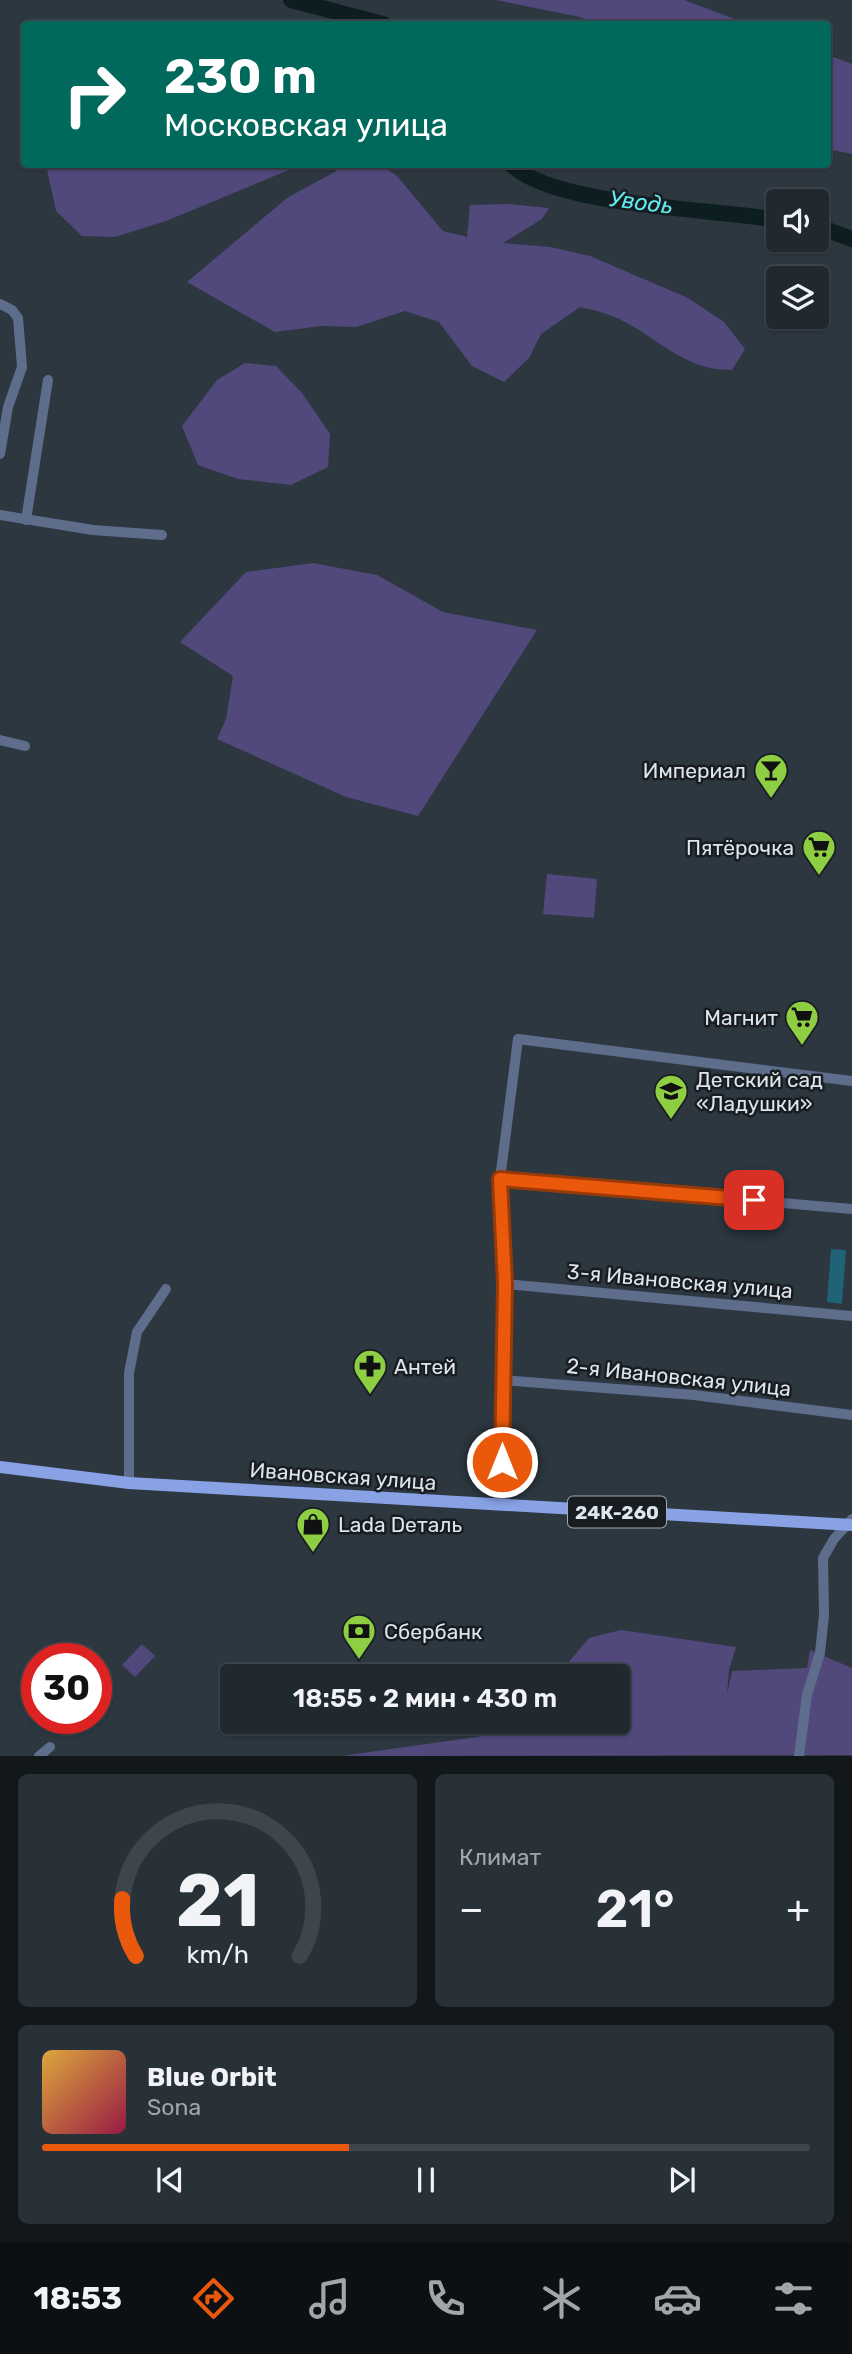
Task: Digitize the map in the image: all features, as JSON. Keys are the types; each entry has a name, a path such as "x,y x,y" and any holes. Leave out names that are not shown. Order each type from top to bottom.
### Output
{"main road":[{"name":"Ивановская улица","path":"0,1465 167,1485"},
{"name":"Ивановская улица","path":"0,1465 106,1481 851,1523"}],"street":[{"path":"0,304 12,310 18,318 22,366 8,407 0,454"},
{"path":"26,520 48,380"},
{"path":"0,514 93,530 162,534"},
{"path":"0,740 25,746"},
{"path":"502,1505 505,1284 500,1179 518,1039 852,1081"},
{"path":"500,1179 852,1209"},
{"name":"3-я Ивановская улица","path":"505,1284 852,1316"},
{"path":"129,1480 129,1373 137,1332 166,1289"},
{"name":"2-я Ивановская улица","path":"502,1380 694,1395 852,1415"},
{"path":"799,1755 807,1695 820,1653 824,1615 823,1558 834,1539 851,1523"},
{"path":"39,1755 50,1747"}],"shaded area":[{"path":"496,0 684,0 740,21 590,21"},
{"path":"831,56 852,64 852,154 831,150"},
{"path":"47,168 294,168 166,221 115,237 82,236 56,211"},
{"path":"342,168 385,168 397,176 443,231 467,237 470,205 508,204 549,208 542,219 503,243 550,247 590,256 688,298 724,322 745,349 732,370 714,369 683,358 612,316 580,307 541,334 529,358 504,382 472,366 439,322 405,311 356,327 321,326 275,332 187,282 287,198"},
{"path":"245,363 276,366 302,393 330,434 328,467 291,485 238,479 198,465 182,426 217,380"},
{"path":"313,563 377,575 443,612 537,630 418,816 346,797 217,739 226,719 233,676 180,642 246,572"},
{"path":"547,874 597,879 594,918 543,914"},
{"path":"621,1630 736,1647 729,1670 727,1695 732,1671 807,1668 810,1650 852,1668 852,1755 341,1756 497,1734 630,1734 630,1664 567,1664 589,1638"},
{"path":"142,1644 155,1656 135,1677 122,1665"}],"building":[{"path":"831,1249 846,1250 842,1304 827,1302"}],"waterway":[{"name":"Уводь","path":"291,0 372,21"},
{"name":"Уводь","path":"517,168 532,178 561,189 597,197 636,204 766,218"},
{"name":"Уводь","path":"829,230 852,239"}],"place":[{"name":"Империал","path":"771,800"},
{"name":"Пятёрочка","path":"819,877"},
{"name":"Магнит","path":"802,1047"},
{"name":"Детский сад «Ладушки»","path":"671,1121"},
{"name":"Антей","path":"370,1396"},
{"name":"Lada Dеталь","path":"313,1554"},
{"name":"Сбербанк","path":"359,1661"}],"route":[{"path":"502,1462 505,1242 500,1179 754,1200"}]}
